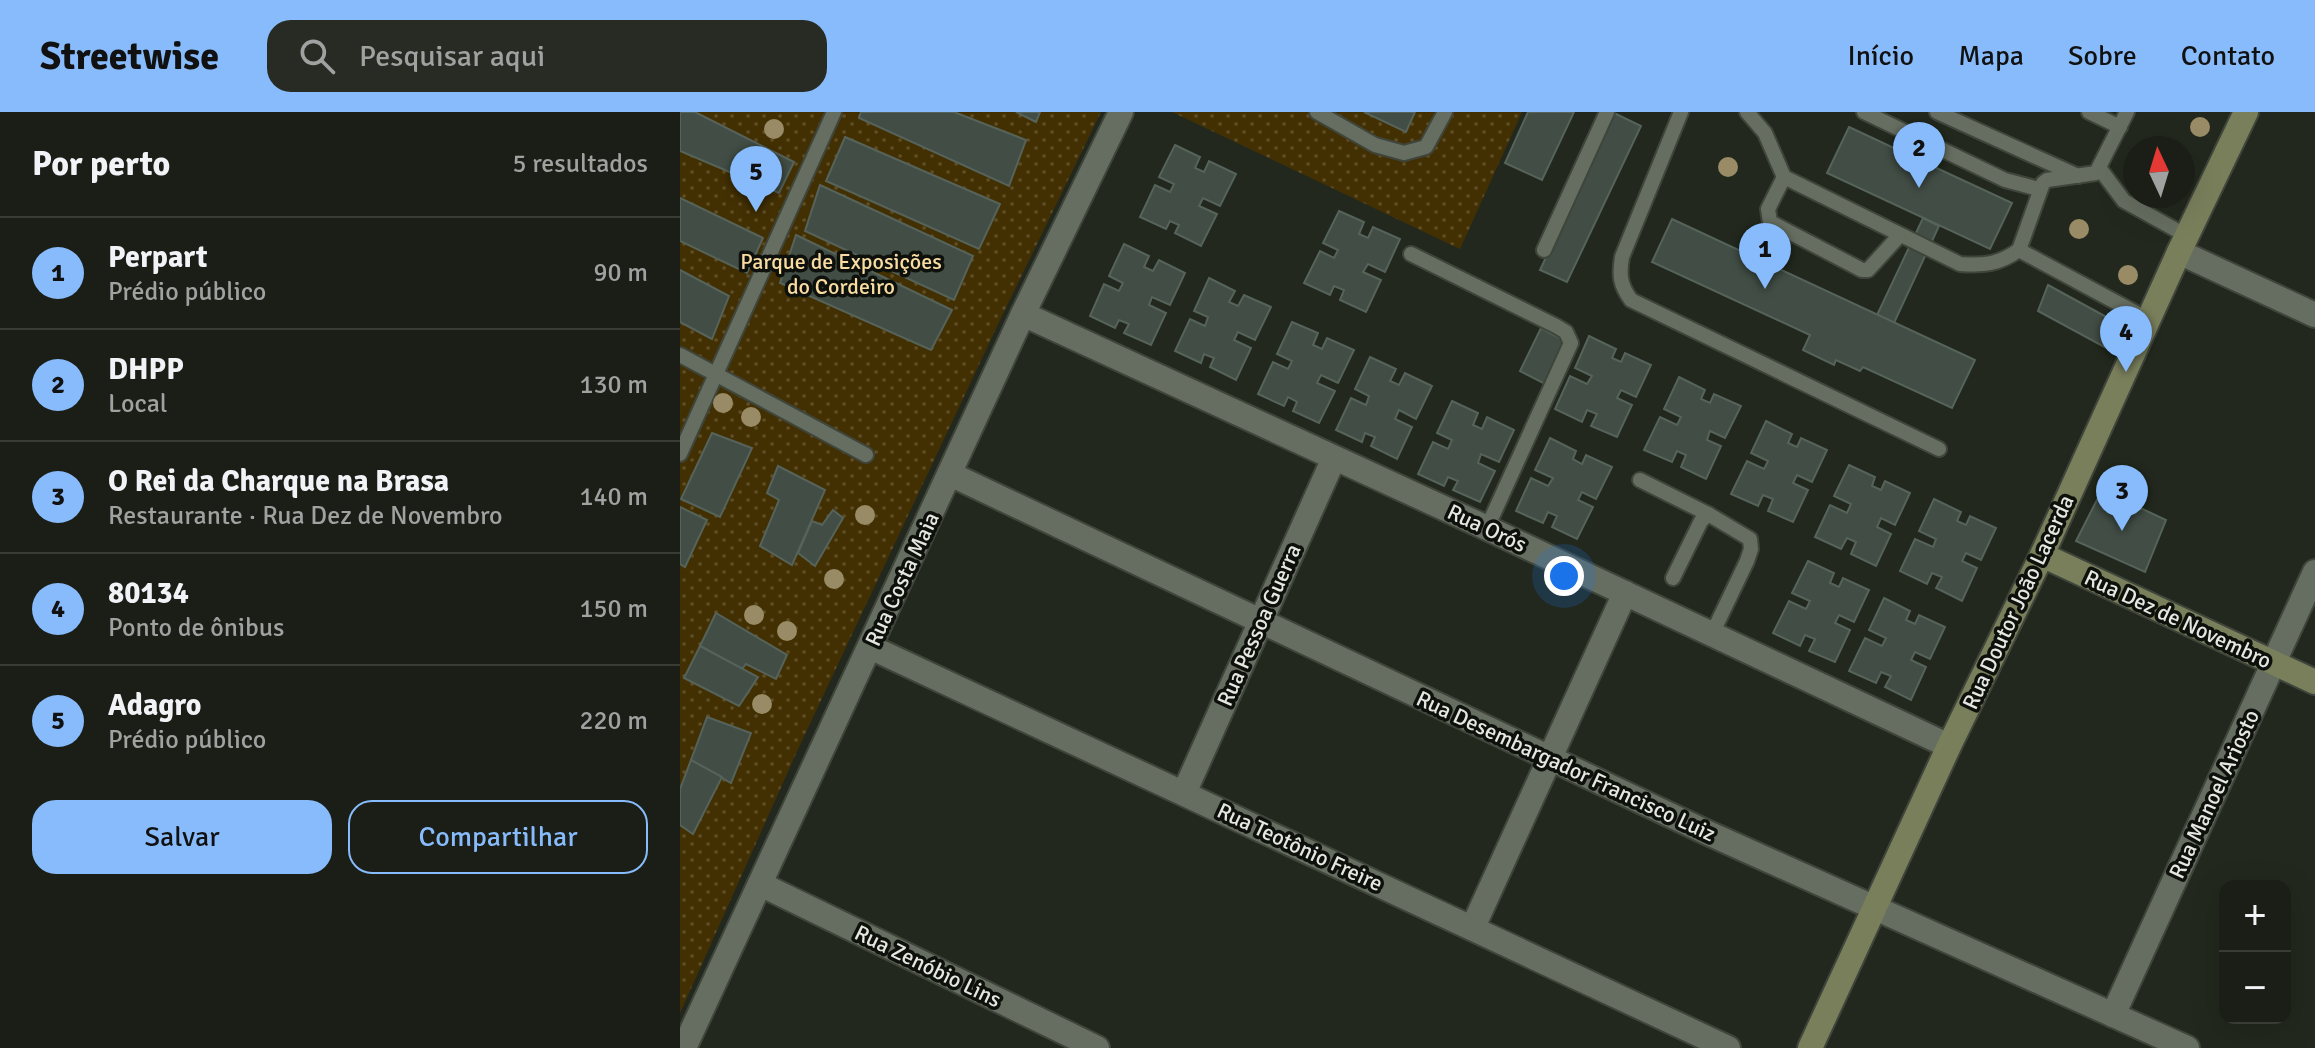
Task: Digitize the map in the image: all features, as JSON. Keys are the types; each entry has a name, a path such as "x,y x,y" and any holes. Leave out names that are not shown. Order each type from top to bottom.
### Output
{"main road":[{"name":"Rua Doutor João Lacerda","path":"1810,1048 2246,112"},
{"name":"Rua Dez de Novembro","path":"2042,555 2315,682"}],"street":[{"name":"Rua Costa Maia","path":"684,1048 1023,314 1121,112"},
{"path":"2183,244 2315,315"},
{"name":"Rua Orós","path":"1023,314 1949,746"},
{"name":"Rua Pessoa Guerra","path":"1184,793 1334,458"},
{"name":"Rua Desembargador Francisco Luiz","path":"950,474 1874,909 2187,1048"},
{"name":"Rua Manoel Ariosto","path":"2113,1015 2315,572"},
{"path":"1473,927 1625,593"},
{"name":"Rua Teotônio Freire","path":"870,647 1728,1048"},
{"name":"Rua Zenóbio Lins","path":"760,884 1097,1048"}],"lane":[{"path":"680,454 834,112"},
{"path":"1317,112 1375,145 1404,153 1426,147 1445,112"},
{"path":"1544,250 1607,112"},
{"path":"1681,112 1622,257 1619,273 1622,287 1631,300 1939,449"},
{"path":"1747,112 1765,133 1784,177 1960,264 1985,266 2008,258 2019,250 2039,189 2047,180 2092,174 2100,169 2127,112"},
{"path":"1864,112 2005,180 2039,189"},
{"path":"1937,112 1960,117 2078,176"},
{"path":"2089,112 2120,127"},
{"path":"2100,169 2124,201 2183,244"},
{"path":"1784,177 1768,209 1770,222 1862,270 1868,270 1899,236"},
{"path":"2019,250 2149,320"},
{"path":"1411,254 1556,326 1566,332 1571,343 1487,528"},
{"path":"680,355 866,455"},
{"path":"1640,480 1750,539 1751,549 1712,634"},
{"path":"1673,578 1701,521 1708,514"}],"green space":[{"name":"Parque de Exposições do Cordeiro","path":"680,112 1101,112 799,747 680,1013"},
{"path":"1172,112 1522,112 1460,249"}],"building":[{"path":"680,112 695,112 794,162 779,193 680,151"},
{"path":"861,112 954,112 1026,140 1009,186 859,118"},
{"path":"1016,112 1040,112 1036,122"},
{"path":"1364,112 1415,112 1406,132"},
{"path":"1528,112 1574,112 1542,180 1505,163"},
{"path":"1614,113 1641,126 1567,282 1540,270"},
{"path":"1849,127 1898,150 1904,138 1936,153 1930,165 2012,203 1990,249 1827,173"},
{"path":"845,137 1000,204 979,249 826,181"},
{"path":"1175,145 1200,157 1195,168 1204,172 1209,161 1236,174 1220,206 1203,198 1199,206 1217,214 1201,246 1175,233 1179,225 1170,221 1166,229 1140,217 1155,185 1170,192 1174,184 1159,177"},
{"path":"820,185 973,256 954,300 805,231"},
{"path":"680,198 763,238 747,273 680,241"},
{"path":"1339,211 1364,222 1359,234 1368,238 1373,227 1400,239 1385,272 1368,264 1363,272 1381,280 1366,312 1340,300 1344,290 1334,286 1330,295 1304,283 1320,251 1334,258 1338,250 1323,243"},
{"path":"1923,218 1939,226 1894,323 1877,315"},
{"path":"1672,219 1975,360 1952,408 1863,367 1860,371 1836,360 1834,365 1803,350 1810,335 1652,262"},
{"path":"796,235 952,310 931,350 780,283"},
{"path":"1124,244 1149,256 1144,267 1153,271 1159,260 1185,273 1170,305 1152,297 1149,305 1166,313 1151,345 1124,333 1129,324 1119,320 1115,328 1090,316 1104,284 1119,291 1123,283 1109,276"},
{"path":"680,270 729,296 712,339 680,322"},
{"path":"1209,278 1235,291 1229,302 1238,306 1244,295 1271,307 1255,340 1238,332 1234,340 1251,348 1236,380 1210,367 1214,358 1204,354 1201,363 1175,351 1190,319 1205,326 1208,317 1194,311"},
{"path":"2048,285 2121,325 2108,349 2038,311"},
{"path":"1292,322 1318,333 1313,345 1322,349 1327,338 1354,350 1338,383 1321,375 1317,383 1335,391 1319,423 1293,411 1297,402 1288,397 1284,406 1258,394 1273,362 1288,369 1292,361 1277,354"},
{"path":"1541,328 1567,342 1547,385 1520,371"},
{"path":"1589,336 1616,349 1612,358 1621,362 1625,353 1651,365 1636,397 1621,390 1617,398 1632,405 1617,437 1591,426 1597,414 1587,410 1582,422 1555,409 1570,376 1587,384 1592,376 1575,368"},
{"path":"1370,357 1396,369 1390,381 1399,385 1405,373 1432,386 1416,419 1399,410 1395,419 1412,427 1397,459 1371,446 1375,437 1365,433 1362,442 1336,430 1351,398 1366,405 1369,396 1355,389"},
{"path":"1679,377 1705,390 1701,399 1710,403 1714,394 1741,406 1725,438 1710,431 1707,440 1721,446 1706,479 1681,467 1686,455 1677,451 1672,462 1644,450 1660,417 1677,425 1681,417 1664,409"},
{"path":"1452,401 1478,413 1473,425 1482,429 1487,417 1514,430 1499,462 1481,454 1478,463 1495,471 1480,502 1453,490 1458,481 1448,477 1444,486 1418,474 1433,442 1448,449 1452,440 1437,433"},
{"path":"1766,421 1792,434 1788,443 1797,447 1801,438 1827,450 1812,482 1797,475 1793,483 1808,490 1793,522 1768,511 1773,499 1763,495 1758,506 1731,494 1747,461 1764,469 1768,461 1751,453"},
{"path":"712,433 752,448 720,517 681,499"},
{"path":"1550,438 1576,451 1573,459 1582,464 1586,455 1612,467 1596,499 1582,492 1578,500 1593,507 1577,539 1552,527 1557,516 1548,512 1543,523 1516,511 1531,478 1548,486 1553,478 1535,470"},
{"path":"1849,465 1875,477 1872,486 1881,490 1885,481 1910,493 1895,525 1881,518 1877,527 1891,534 1876,566 1851,554 1856,542 1847,538 1841,549 1815,537 1830,505 1847,513 1851,504 1834,496"},
{"path":"778,466 825,490 792,565 760,546 779,500 767,493"},
{"path":"2102,490 2166,520 2145,572 2076,541"},
{"path":"1934,499 1961,512 1957,521 1966,525 1970,516 1996,528 1981,560 1966,553 1962,561 1977,568 1962,601 1936,588 1942,577 1932,573 1927,584 1900,571 1915,539 1933,547 1936,539 1919,531"},
{"path":"680,507 707,520 685,567 680,564"},
{"path":"833,510 843,518 815,566 798,553 812,521 822,525"},
{"path":"1808,561 1834,573 1830,583 1839,587 1843,578 1869,590 1854,622 1839,615 1835,623 1850,630 1835,662 1809,651 1815,639 1805,635 1800,646 1773,633 1789,601 1806,609 1810,601 1792,593"},
{"path":"1884,598 1910,611 1906,620 1915,624 1919,615 1945,627 1930,659 1915,652 1911,660 1926,667 1911,700 1885,687 1891,676 1881,672 1876,683 1849,671 1865,638 1882,646 1886,638 1869,630"},
{"path":"716,613 787,655 776,679 746,664 742,669 700,646"},
{"path":"700,646 758,677 739,706 684,678"},
{"path":"707,717 751,733 731,783 691,760"},
{"path":"691,760 722,777 693,834 680,825 680,789"}],"place":[{"name":"DHPP","path":"1919,188"},
{"name":"Adagro","path":"756,212"},
{"name":"Perpart","path":"1765,289"},
{"name":"80134","path":"2126,372"},
{"name":"O Rei da Charque na Brasa","path":"2122,531"}]}
